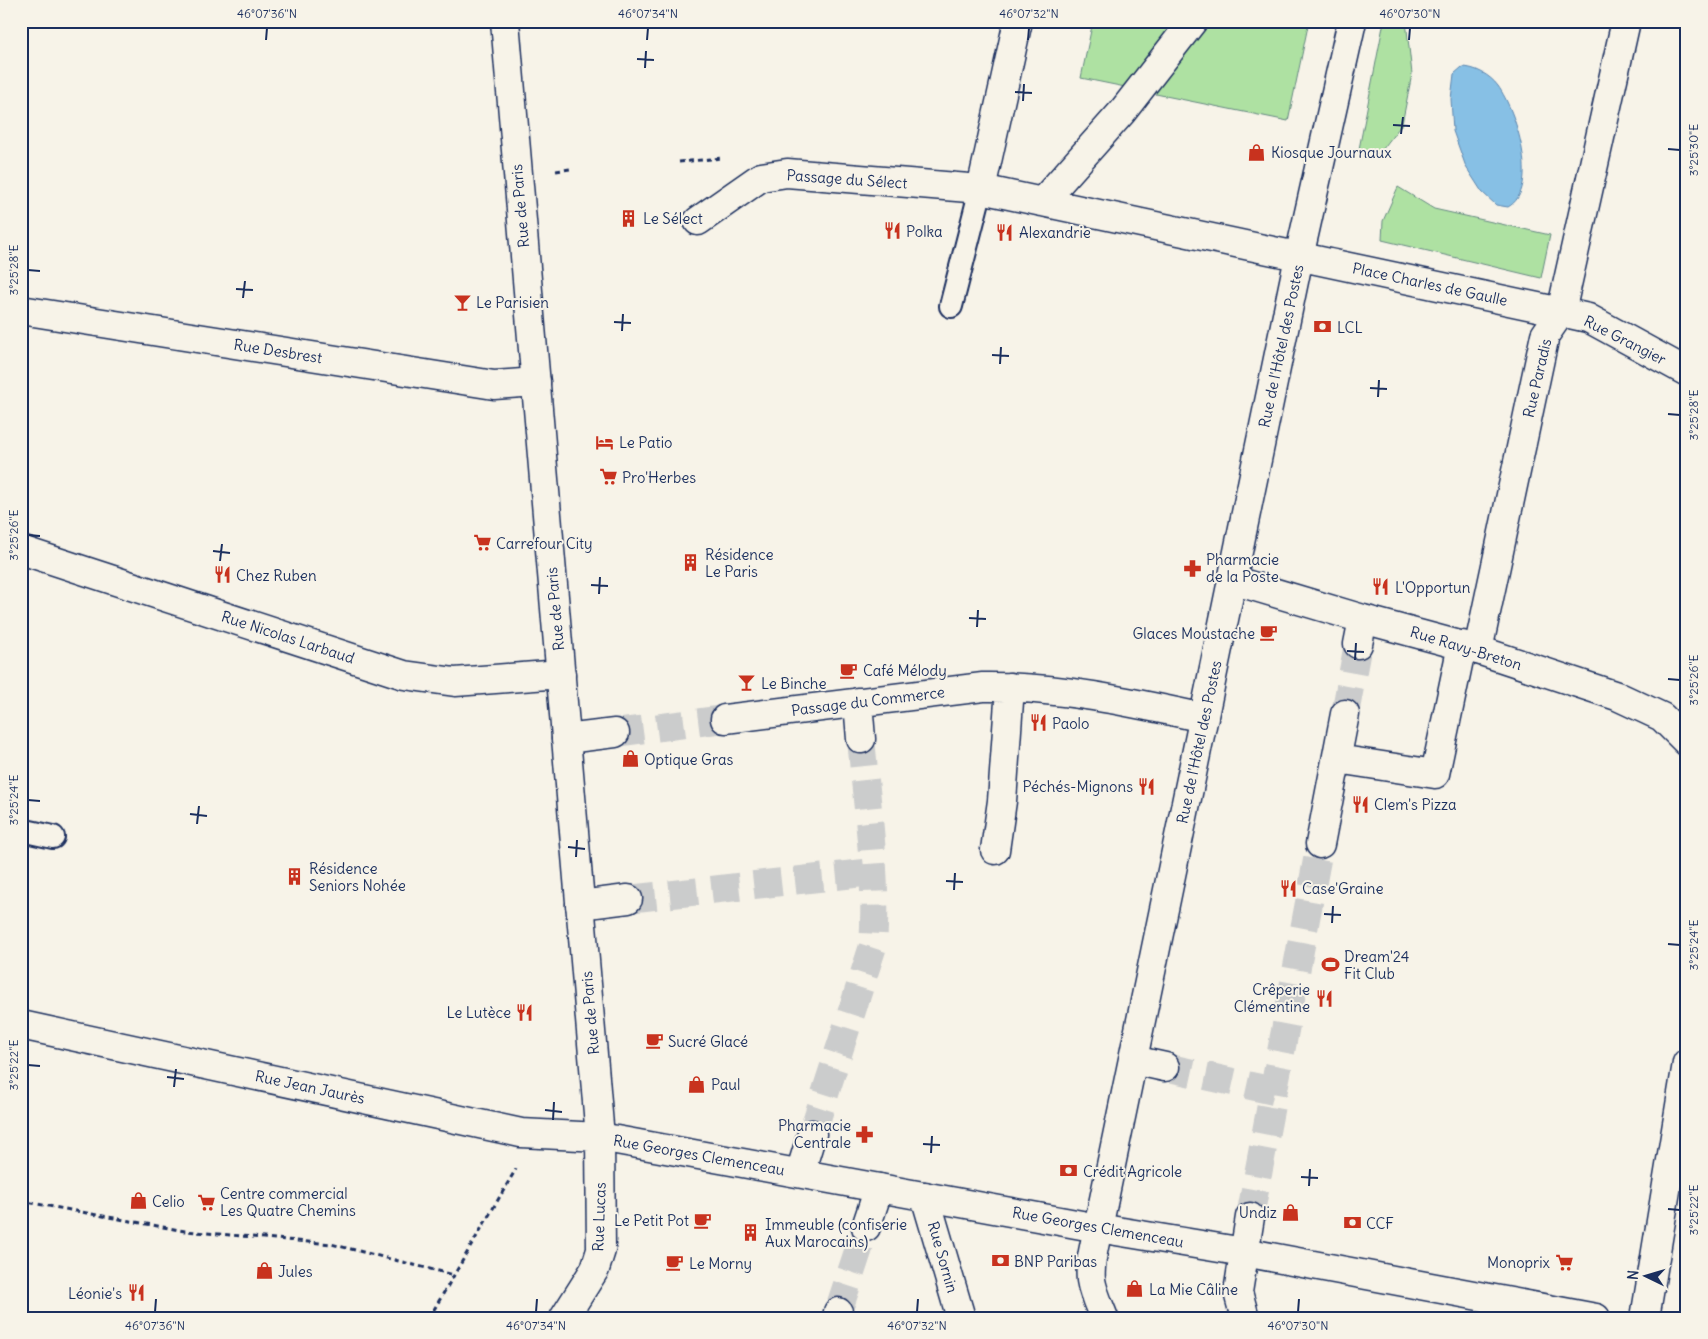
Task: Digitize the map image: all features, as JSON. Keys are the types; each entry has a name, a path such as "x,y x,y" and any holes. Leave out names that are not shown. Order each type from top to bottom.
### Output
{"street":[{"name":"Rue de Paris","path":"504,21 600,1137"},
{"path":"980,189 1018,21"},
{"path":"1042,202 1122,112 1193,21"},
{"path":"1299,257 1352,21"},
{"name":"Rue Paradis","path":"1337,760 1435,774 1470,648 1545,335 1561,312 1626,21"},
{"name":"Passage du Sélect","path":"698,221 761,177 787,173 980,189"},
{"name":"Place Charles de Gaulle","path":"980,189 1561,312"},
{"name":"Rue de l'Hôtel des Postes","path":"1104,1318 1094,1293 1090,1268 1299,257"},
{"name":"Rue Desbrest","path":"21,310 494,385 536,382"},
{"name":"Rue Grangier","path":"1561,312 1588,318 1687,372"},
{"name":"Rue Nicolas Larbaud","path":"21,550 404,675 454,682 561,674"},
{"name":"Rue Ravy-Breton","path":"1232,580 1361,631 1470,648 1617,696 1662,717 1687,742"},
{"path":"995,850 1002,801 1010,686"},
{"name":"Passage du Commerce","path":"725,719 983,687 1010,686 1126,701 1204,718"},
{"path":"858,702 861,739"},
{"path":"1320,844 1345,714"},
{"path":"566,739 615,733"},
{"path":"580,904 628,899"},
{"name":"Rue Jean Jaurès","path":"21,1025 521,1133 600,1137"},
{"path":"1133,1060 1165,1067"},
{"path":"1645,1318 1687,1063"},
{"path":"800,1173 812,1134"},
{"name":"Rue Georges Clemenceau","path":"600,1137 1098,1228 1244,1252 1596,1318"},
{"name":"Rue Lucas","path":"564,1318 595,1269 601,1250 600,1137"},
{"path":"866,1227 879,1188"},
{"name":"Rue Sornin","path":"925,1196 961,1318"},
{"path":"1245,1318 1238,1292 1250,1217"}],"lane":[{"path":"951,306 980,189"},
{"path":"21,830 54,836"}],"path":[{"path":"679,162 731,158"},
{"path":"556,171 570,169"},
{"path":"429,1318 516,1169"},
{"path":"21,1201 185,1230 331,1244 454,1275"}],"green space":[{"path":"1093,21 1184,21 1135,89 1081,78"},
{"path":"1200,21 1309,21 1288,121 1146,92"},
{"path":"1384,21 1406,21 1412,74 1402,124 1379,154 1359,149"},
{"path":"1398,187 1434,209 1550,235 1541,278 1382,240 1383,221"}],"water":[{"path":"1462,67 1477,70 1495,82 1505,98 1518,131 1524,167 1523,184 1518,198 1508,207 1496,205 1482,192 1466,167 1453,131 1451,99 1454,74"}],"tunnel":[{"path":"1345,714 1358,644"},
{"path":"615,733 725,719"},
{"path":"812,1134 873,946 873,868 861,739"},
{"path":"1250,1217 1320,844"},
{"path":"628,899 873,872"},
{"path":"1165,1067 1274,1091"},
{"path":"838,1312 866,1227"}],"place":[{"name":"Kiosque Journaux","path":"1257,152"},
{"name":"Le Sélect","path":"629,218"},
{"name":"Polka","path":"892,231"},
{"name":"Alexandrie","path":"1005,232"},
{"name":"Le Parisien","path":"462,302"},
{"name":"LCL","path":"1323,327"},
{"name":"Le Patio","path":"605,442"},
{"name":"Pro'Herbes","path":"608,477"},
{"name":"Carrefour City","path":"482,543"},
{"name":"Résidence Le Paris","path":"691,563"},
{"name":"Pharmacie de la Poste","path":"1192,568"},
{"name":"Chez Ruben","path":"222,575"},
{"name":"L'Opportun","path":"1381,587"},
{"name":"Glaces Moustache","path":"1269,633"},
{"name":"Café Mélody","path":"849,670"},
{"name":"Le Binche","path":"747,683"},
{"name":"Paolo","path":"1038,723"},
{"name":"Optique Gras","path":"630,759"},
{"name":"Péchés-Mignons","path":"1147,786"},
{"name":"Clem's Pizza","path":"1360,804"},
{"name":"Résidence Seniors Nohée","path":"295,877"},
{"name":"Case'Graine","path":"1288,888"},
{"name":"Dream'24 Fit Club","path":"1330,965"},
{"name":"Crêperie Clémentine","path":"1324,998"},
{"name":"Le Lutèce","path":"525,1012"},
{"name":"Sucré Glacé","path":"654,1041"},
{"name":"Paul","path":"697,1084"},
{"name":"Pharmacie Centrale","path":"865,1134"},
{"name":"Crédit Agricole","path":"1069,1171"},
{"name":"Celio","path":"138,1201"},
{"name":"Centre commercial Les Quatre Chemins","path":"206,1202"},
{"name":"Undiz","path":"1291,1212"},
{"name":"Le Petit Pot","path":"703,1220"},
{"name":"CCF","path":"1352,1223"},
{"name":"Immeuble (confiserie Aux Marocains)","path":"751,1233"},
{"name":"BNP Paribas","path":"1000,1261"},
{"name":"Monoprix","path":"1564,1262"},
{"name":"Le Morny","path":"675,1263"},
{"name":"Jules","path":"264,1271"},
{"name":"La Mie Câline","path":"1135,1289"},
{"name":"Léonie's","path":"136,1293"}]}
